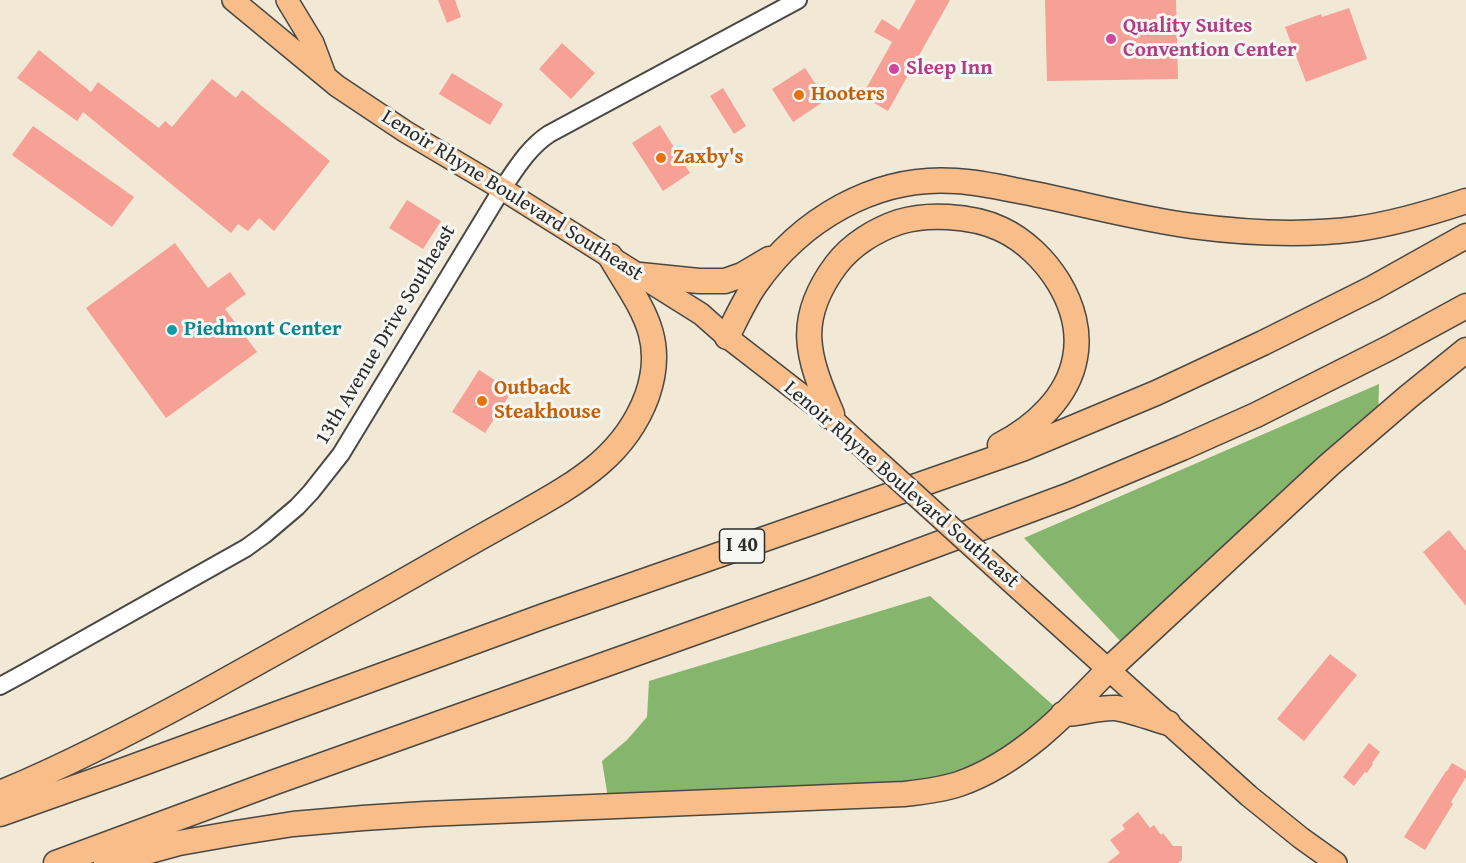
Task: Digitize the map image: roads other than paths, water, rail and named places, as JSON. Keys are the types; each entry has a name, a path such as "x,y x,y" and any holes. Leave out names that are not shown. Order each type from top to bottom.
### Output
{"highway":[{"path":"640,275 699,281 725,281 758,266 823,217 854,200 887,188 921,181 957,181 1036,194 1158,221 1216,229 1262,232 1312,233 1355,229 1387,224 1466,201"},
{"path":"829,416 832,414 819,385 808,334 815,301 825,280 838,262 854,246 871,234 914,218 933,216 962,218 981,222 1009,233 1025,244 1045,264 1067,298 1077,337 1076,357 1064,389 1042,416 1004,443 933,481"},
{"name":"I 40","path":"0,814 576,604 1022,449 1156,393 1263,343 1373,288 1466,236"},
{"path":"727,337 743,304 756,284 790,244"},
{"path":"0,793 110,742 263,660 528,510 575,482 599,464 623,439 640,412 653,375 655,362 655,347 647,320 610,256"},
{"path":"56,863 822,587 1070,495 1256,415 1389,348 1466,306"},
{"path":"106,863 191,841 293,824 425,814 904,794 926,792 957,784 987,772 1030,743 1073,706 1108,670 1337,458 1466,350"},
{"path":"1063,714 1118,708 1168,723"}],"main road":[{"name":"Lenoir Rhyne Boulevard Southeast","path":"233,0 345,92 701,314 829,416 1249,796 1336,863"},
{"path":"286,0 313,43 325,76"}],"street":[{"name":"13th Avenue Drive Southeast","path":"0,686 228,559 264,535 297,507 341,454 502,189 538,141 798,0"}],"place":[{"name":"Quality Suites Convention Center","path":"1111,39"},
{"name":"Sleep Inn","path":"894,69"},
{"name":"Hooters","path":"799,95"},
{"name":"Zaxby's","path":"661,158"},
{"name":"Piedmont Center","path":"172,330"},
{"name":"Outback Steakhouse","path":"482,401"}]}
